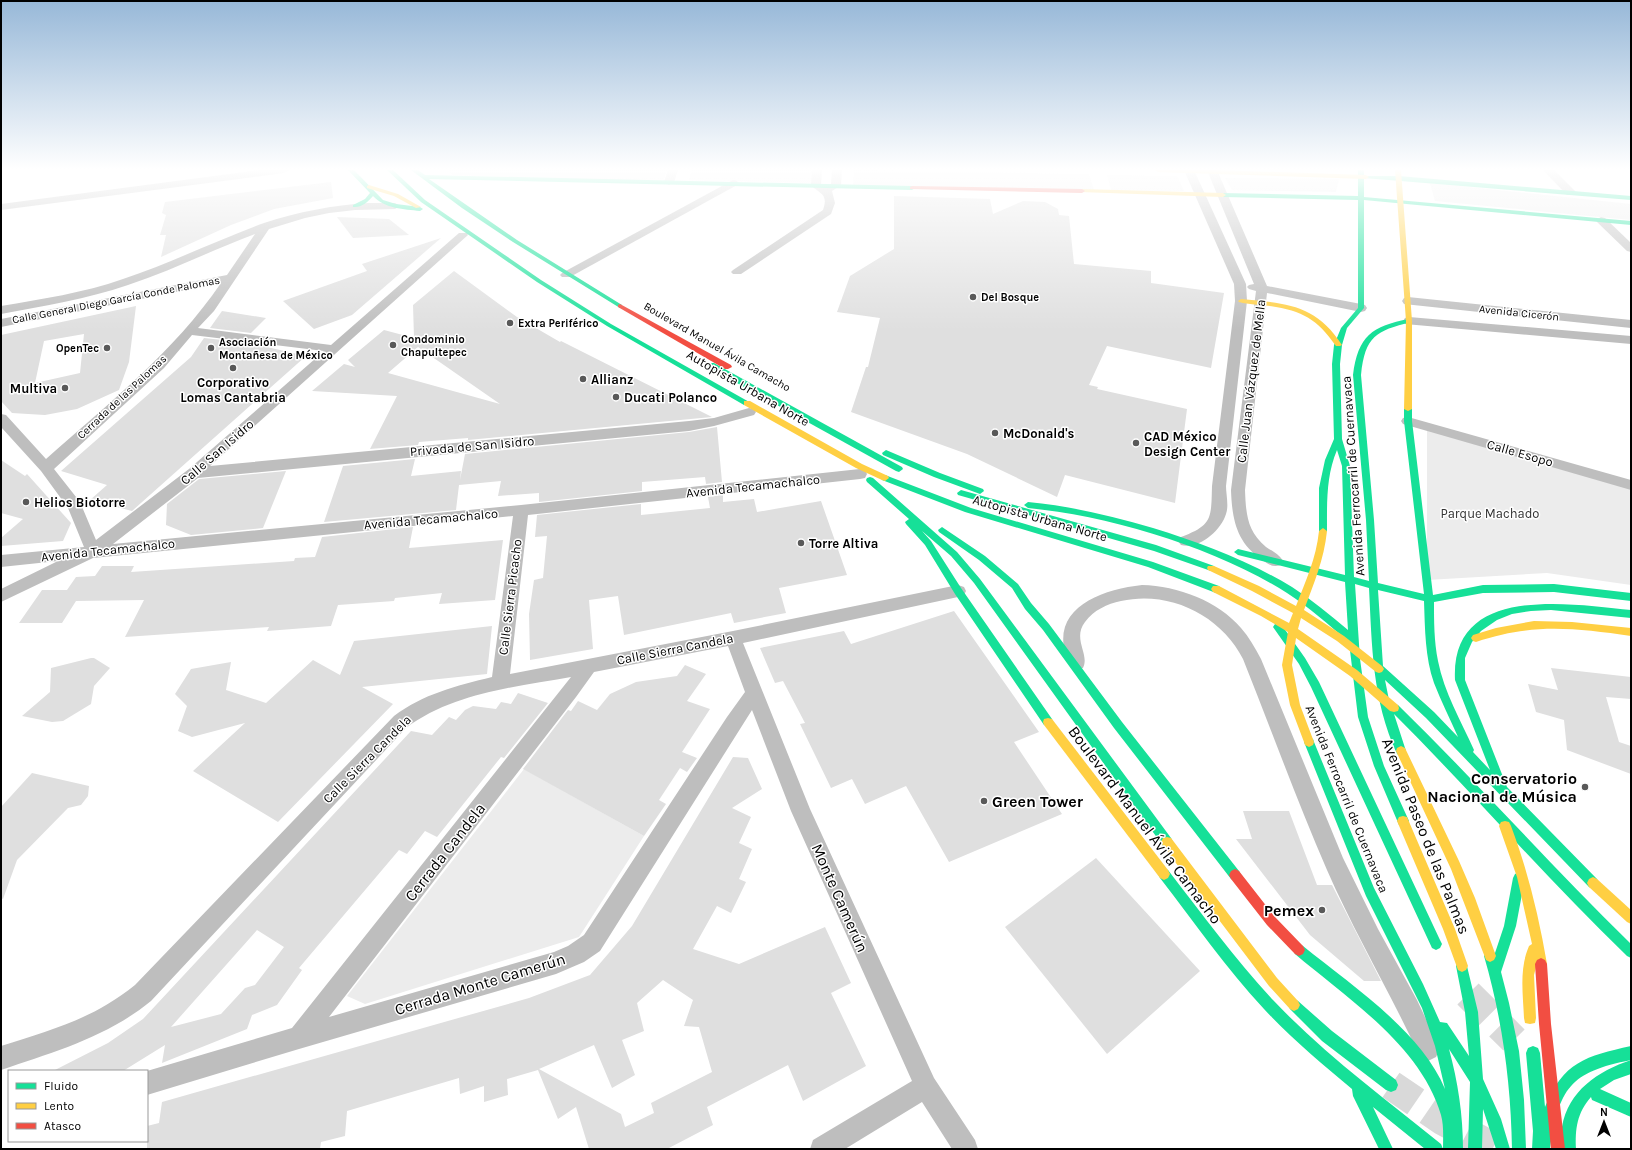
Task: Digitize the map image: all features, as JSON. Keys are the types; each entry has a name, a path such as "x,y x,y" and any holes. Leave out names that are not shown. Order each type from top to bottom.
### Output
{"main road":[{"name":"Boulevard Manuel Ávila Camacho","path":"446,224 545,292 749,412 864,474 924,526 954,554 977,581 1142,810 1273,982 1299,1011 1358,1062 1391,1085"},
{"name":"Autopista Urbana Norte","path":"457,224 539,281 609,325 864,474 954,506 1178,573 1208,585 1287,627 1346,668 1409,723 1443,757 1584,908 1631,952"},
{"name":"Autopista Urbana Norte","path":"478,224 561,281 910,474"},
{"name":"Boulevard Manuel Ávila Camacho","path":"489,224 566,275 790,402 897,458 971,488 1162,542 1203,562 1225,576 1254,598 1286,636 1315,685 1436,944"},
{"path":"1361,224 1361,308"},
{"path":"1403,224 1409,321 1408,421 1429,599 1430,640 1433,661 1439,683 1462,738 1490,792 1506,828 1519,864 1529,901 1543,978 1544,1008 1558,1149"},
{"path":"1241,301 1292,308 1311,316 1327,327 1336,338 1338,345"},
{"name":"Avenida Ferrocarril de Cuernavaca","path":"1361,308 1344,328 1338,345 1336,364 1338,439 1329,460 1323,488 1323,535 1321,550 1316,567 1294,623 1287,665 1290,685 1304,731 1380,914 1420,989 1441,1048 1451,1087 1448,1122 1456,1149"},
{"name":"Avenida Ferrocarril de Cuernavaca","path":"1409,321 1385,326 1372,334 1360,354 1358,364 1358,385 1369,496 1374,582 1374,644 1378,676 1384,702 1396,739 1406,764 1467,894 1479,924 1494,974"},
{"name":"Avenida Paseo de las Palmas","path":"1338,439 1346,466 1351,610 1355,659 1363,717 1379,766 1449,929 1469,992 1477,1053 1475,1149"},
{"name":"Boulevard Manuel Ávila Camacho","path":"864,474 928,543 958,591 1061,741 1230,960 1285,1021 1352,1081 1436,1149"},
{"path":"864,474 892,496 963,543 1015,586 1028,606 1046,627 1118,725 1271,921 1298,949 1394,1031 1423,1064 1436,1083 1445,1102 1449,1118 1450,1149"},
{"name":"Autopista Urbana Norte","path":"944,488 1174,554 1225,575 1268,596 1316,624 1355,651 1405,692 1444,729 1564,854 1631,918"},
{"name":"Boulevard Manuel Ávila Camacho","path":"1028,505 1077,510 1186,541 1232,559 1258,572 1310,604 1462,738 1592,868"},
{"path":"1186,541 1228,549 1429,599 1483,589 1554,588 1631,597"},
{"path":"1519,1149 1518,1101 1513,1060 1506,1020 1494,974 1505,943 1513,913 1521,864 1510,812 1502,784 1460,680 1458,668 1459,657 1462,647 1468,638 1486,620 1501,612 1516,608 1533,606 1631,614"},
{"path":"1450,659 1471,640 1500,628 1517,625 1555,624 1631,632"},
{"path":"1010,628 1024,642 1040,652"},
{"path":"1439,683 1444,667"},
{"path":"1073,680 1090,698 1229,883"},
{"path":"1614,890 1631,906"},
{"path":"1521,1014 1529,1026 1527,981 1528,961 1537,939"},
{"path":"1494,974 1511,996"},
{"path":"1420,989 1444,1031 1482,1091 1500,1133 1503,1149"},
{"path":"1349,1003 1374,1022 1391,1040"},
{"path":"1534,1063 1544,1008"},
{"path":"1539,1149 1540,1131 1532,1041 1541,1084 1546,1121"},
{"path":"1542,1149 1546,1121 1561,1085 1574,1072 1596,1059 1610,1055 1631,1053"},
{"path":"1569,1149 1569,1126 1574,1111 1582,1098 1594,1085 1624,1068 1631,1066"},
{"path":"1352,1081 1379,1132 1386,1149"},
{"path":"1597,1095 1631,1110"},
{"path":"1448,1122 1445,1130 1450,1149"}],"street":[{"name":"Calle General Diego García Conde Palomas","path":"6,309 80,294 124,282 275,224"},
{"path":"566,275 659,224"},
{"path":"737,272 810,224"},
{"name":"Calle Juan Vázquez de Mella","path":"1186,541 1202,535 1215,524 1219,514 1219,486 1241,301 1240,284 1212,224"},
{"name":"Calle Juan Vázquez de Mella","path":"1235,224 1262,289 1238,490 1239,513 1241,525 1245,533 1256,547 1277,562"},
{"path":"1605,224 1631,249"},
{"name":"Cerrada de las Palomas","path":"46,468 158,365 210,308 266,226"},
{"name":"Calle San Isidro","path":"93,551 194,473 463,235"},
{"name":"Calle General Diego García Conde Palomas","path":"4,322 231,278"},
{"path":"1240,284 1361,308"},
{"name":"Avenida Cicerón","path":"1408,301 1631,324"},
{"path":"4,322 6,309"},
{"name":"Avenida Cicerón","path":"1409,321 1631,340"},
{"path":"189,331 334,349"},
{"name":"Privada de San Isidro","path":"194,473 689,426 714,422 749,412"},
{"path":"1,418 46,468 75,506 93,551 1,596"},
{"name":"Calle Esopo","path":"1408,421 1631,485"},
{"name":"Avenida Tecamachalco","path":"1,561 521,510 864,474"},
{"path":"1219,486 1238,490"},
{"name":"Calle Sierra Picacho","path":"500,683 521,510"},
{"name":"Calle Sierra Candela","path":"1,1058 72,1034 107,1019 130,1005 400,722 416,710 450,695 500,683 733,638 958,591"},
{"path":"1090,698 1072,648 1071,639 1074,624 1083,612 1089,607 1110,597 1141,592 1169,595 1204,609 1233,630 1246,647 1336,864 1370,937 1423,1037 1436,1066 1448,1122"},
{"name":"Monte Camerún","path":"733,638 801,811 926,1086 966,1149"},
{"name":"Cerrada Candela","path":"299,1037 570,692 589,665"},
{"name":"Cerrada Monte Camerún","path":"148,1084 299,1037 556,963 576,954 592,942 733,723 755,692"},
{"path":"822,1149 926,1086"}],"green space":[{"name":"Parque Machado","path":"1427,429 1631,487 1631,585 1547,573 1427,580"},
{"path":"524,769 644,836 579,937 365,1004 347,996"}],"building":[{"path":"163,224 235,224 161,257 166,235 160,235"},
{"path":"342,224 395,224 409,235 353,238"},
{"path":"894,224 1070,224 1074,264 1151,271 1151,283 1224,293 1211,368 1107,346 1089,385 1098,387 1097,389 1187,409 1175,503 1065,475 1057,497 967,454 851,412 866,367 868,367 880,318 837,312 850,276 894,249"},
{"path":"441,238 352,315 314,329 283,301 367,271 362,264"},
{"path":"454,271 517,317 560,342 561,341 712,417 468,440 468,438 419,442 418,445 370,449 397,396 312,391 344,364 355,367 348,360 384,330 414,338 413,305","holes":["418,347 500,404 388,373"]},
{"path":"136,306 129,362 119,390 77,409 45,415 12,413 1,401 1,335","holes":["84,334 80,373 35,383 44,341"]},
{"path":"222,311 266,318 251,333 210,328"},
{"path":"204,338 250,343 306,356 132,511 90,500 107,485 61,471 191,357"},
{"path":"717,427 722,482 706,484 705,477 642,482 642,491 539,502 539,493 498,496 501,481 459,485 456,510 324,522 343,466 415,459 411,476 461,471 460,480 465,454 689,432"},
{"name":"Helios Biotorre","path":"1,460 25,476 27,474 71,523 63,541 1,546 1,538 23,519 1,513"},
{"path":"286,471 263,528 191,535 166,525 167,504 199,479"},
{"path":"723,495 723,502 754,499 757,512 821,501 847,575 779,588 786,613 734,623 731,613 624,635 618,596 589,600 593,649 530,660 529,614 534,580 543,578 547,536 535,537 537,515 641,504 641,515 710,508 708,497"},
{"path":"413,527 409,548 503,540 495,600 439,604 442,593 395,598 394,601 338,605 331,626 267,631 269,627 125,637 144,600 76,601 62,623 19,623 42,590 67,590 76,577 95,576 102,566 134,566 131,572 294,561 295,558 315,557 322,537"},
{"path":"954,611 1039,732 1014,742 1062,814 949,862 906,786 865,804 852,779 831,788 800,724 805,723 783,681 775,683 760,648 844,631 851,644"},
{"path":"492,626 487,674 362,687 393,704 278,822 193,771 245,723 192,737 178,731 187,706 175,694 191,669 231,662 226,690 266,703 313,660 340,675 354,641"},
{"path":"94,658 110,668 94,686 91,704 63,721 52,722 22,716 50,692 51,668"},
{"path":"685,665 706,674 687,701 710,709 682,752 697,758 687,772 680,768 659,800 666,804 644,836 523,769 568,710 571,711 578,701 597,710 610,694 636,682 677,676"},
{"path":"1551,668 1631,677 1631,699 1606,697 1619,742 1631,746 1631,774 1567,750 1564,720 1536,712 1528,684 1558,690"},
{"path":"518,693 548,703 504,758 501,757 437,837 425,831 407,854 399,850 299,968 302,970 277,1005 252,1015 247,1029 162,1063 165,1045 125,1070 55,1070 108,1043 143,1019 411,731 432,735 449,717 456,720 465,710 473,706 496,709 501,702 511,704","holes":["257,930 284,947 255,985 245,988 221,1014 171,1027"]},
{"path":"733,757 748,758 762,789 732,808 751,817 739,843 752,849 739,879 746,882 731,913 717,906 693,949 739,964 825,927 851,983 831,993 866,1066 803,1101 788,1065 707,1107 713,1125 667,1149 589,1149 576,1107 558,1119 538,1070 507,1079 508,1095 484,1102 484,1086 460,1094 459,1078 347,1111 345,1136 321,1142 320,1149 147,1149 148,1126 159,1123 162,1102 529,998 590,975 632,926","holes":["663,980 693,1000 684,1026 699,1027 712,1072 651,1103 654,1113 625,1127 621,1114 539,1069 594,1045 612,1088 635,1075 622,1040 644,1031 637,1003"]},
{"path":"32,773 89,786 88,796 81,805 68,808 17,860 3,899 1,898 1,807"},
{"name":"Pemex","path":"1243,811 1289,811 1317,885 1332,885 1381,981 1364,981 1310,935 1236,839 1252,839"},
{"path":"1096,858 1200,971 1107,1054 1005,927"}],"tunnel":[{"path":"1468,994 1514,1040"},
{"path":"1391,1085 1442,1120 1497,1149"}],"traffic: fast":[{"path":"456,224 539,281 609,325 747,403"},
{"path":"490,224 567,274 620,306"},
{"path":"1323,531 1323,488 1329,460 1338,439 1336,364 1338,345 1344,328 1361,308 1361,224"},
{"path":"1401,751 1383,698 1378,669 1370,520 1357,375 1358,362 1361,352 1365,343 1371,336 1386,327 1409,321"},
{"path":"711,365 899,469"},
{"path":"1408,409 1408,421 1429,599 1430,640 1433,661 1439,683 1469,750"},
{"path":"1338,439 1346,466 1351,610 1355,659 1363,717 1379,766 1403,821"},
{"path":"886,453 937,475 980,491"},
{"path":"885,478 912,490 968,510 1150,565 1190,578 1216,589"},
{"path":"870,480 954,554 977,581 1167,842"},
{"path":"961,493 1156,548 1211,568"},
{"path":"1028,505 1072,511 1115,521 1182,541 1220,555 1256,571 1291,591 1353,640"},
{"path":"909,522 928,543 958,591 1048,722"},
{"path":"942,530 982,558 1015,586 1028,606 1046,627 1118,725 1235,875"},
{"path":"1238,552 1429,599 1483,589 1554,588 1631,597"},
{"path":"1502,786 1460,680 1462,651 1468,639 1478,628 1493,617 1511,611 1551,607 1631,614"},
{"path":"1278,627 1302,661 1315,685 1436,944"},
{"path":"1379,669 1430,715 1593,883"},
{"path":"1394,708 1454,768 1570,892 1631,952"},
{"path":"1309,742 1370,892 1419,988 1435,1025 1447,1067 1451,1088 1456,1130 1456,1149"},
{"path":"1164,874 1237,969 1269,1005 1304,1039 1341,1071 1436,1149"},
{"path":"1494,974 1510,926 1519,878"},
{"path":"1299,950 1386,1023 1406,1043 1424,1065 1438,1089 1448,1115 1450,1128 1450,1149"},
{"path":"1490,956 1503,1003 1512,1051 1519,1124 1519,1149"},
{"path":"1462,966 1472,1012 1476,1057 1477,1102 1475,1149"},
{"path":"1294,1005 1327,1036 1391,1085"},
{"path":"1442,1028 1468,1066 1482,1090 1494,1119 1503,1149"},
{"path":"1533,1053 1540,1131 1539,1149"},
{"path":"1543,1149 1546,1127 1551,1109 1557,1094 1566,1081 1577,1071 1592,1063 1609,1057 1631,1053"},
{"path":"1569,1149 1569,1127 1572,1116 1583,1096 1600,1081 1620,1070 1631,1067"},
{"path":"1358,1091 1386,1149"},
{"path":"1597,1095 1631,1110"}],"traffic: slow":[{"path":"1402,224 1409,321 1408,409"},
{"path":"1241,301 1284,306 1309,315 1321,323 1330,332 1338,345"},
{"path":"747,403 859,466 885,478"},
{"path":"1309,742 1295,705 1287,665 1294,623 1316,567 1321,550 1323,531"},
{"path":"1211,568 1256,589 1299,612 1341,639 1379,669"},
{"path":"1216,589 1264,613 1310,641 1353,673 1394,708"},
{"path":"1476,638 1496,631 1515,627 1553,624 1631,632"},
{"path":"1048,722 1164,874"},
{"path":"1401,751 1455,865 1469,898 1490,956"},
{"path":"1403,821 1449,929 1462,966"},
{"path":"1505,826 1527,894 1541,964"},
{"path":"1167,842 1273,982 1294,1005"},
{"path":"1593,883 1631,918"},
{"path":"1530,1018 1528,975 1533,950"}],"traffic: jam":[{"path":"620,306 728,367"},
{"path":"1235,875 1271,921 1299,950"},
{"path":"1541,964 1545,1024 1558,1149"}],"place":[{"name":"Del Bosque","path":"973,297"},
{"name":"Extra Periférico","path":"510,323"},
{"name":"Condominio Chapultepec","path":"393,345"},
{"name":"OpenTec","path":"107,348"},
{"name":"Asociación Montañesa de México","path":"211,348"},
{"name":"Corporativo Lomas Cantabria","path":"233,368"},
{"name":"Allianz","path":"583,379"},
{"name":"Multiva","path":"65,388"},
{"name":"Ducati Polanco","path":"616,397"},
{"name":"McDonald's","path":"995,433"},
{"name":"CAD México Design Center","path":"1136,443"},
{"name":"Helios Biotorre","path":"26,502"},
{"name":"Torre Altiva","path":"801,543"},
{"name":"Conservatorio Nacional de Música","path":"1585,787"},
{"name":"Green Tower","path":"984,801"},
{"name":"Pemex","path":"1322,910"}]}
